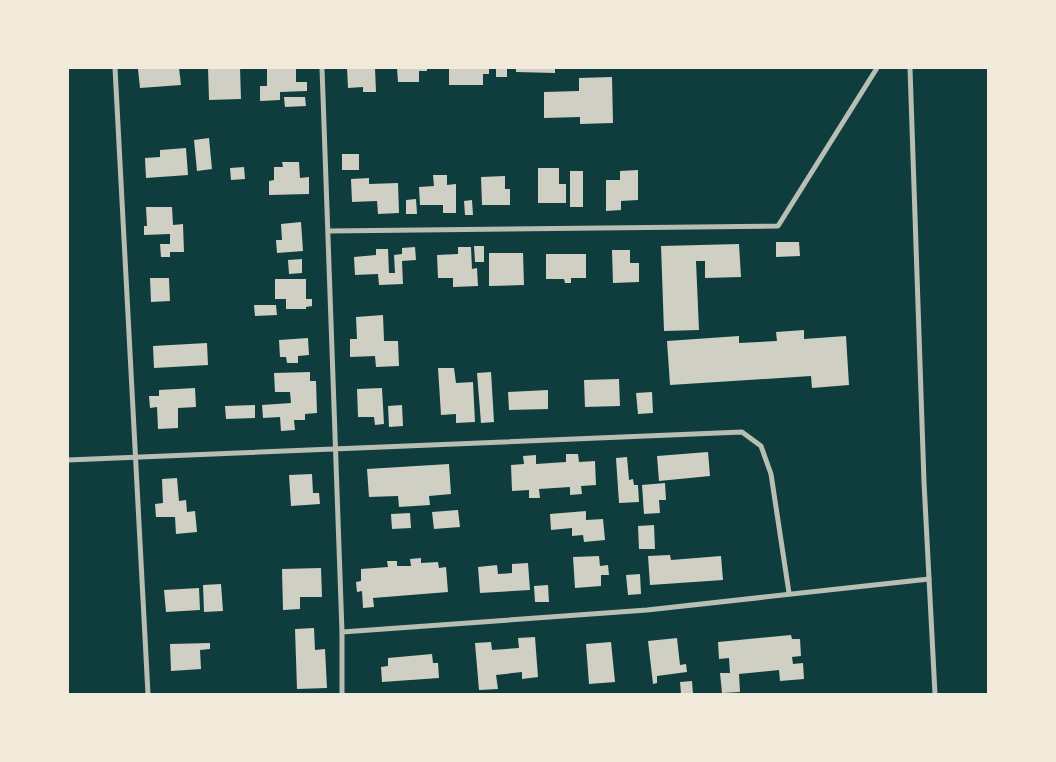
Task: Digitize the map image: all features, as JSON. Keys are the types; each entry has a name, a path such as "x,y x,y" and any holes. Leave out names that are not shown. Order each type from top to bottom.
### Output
{"street":[{"path":"115,68 148,694"},
{"path":"322,68 342,632 342,694"},
{"path":"329,231 778,226 877,68"},
{"path":"910,68 935,694"},
{"path":"68,460 742,432 761,446 771,474 789,593"},
{"path":"342,632 647,610 929,579"}],"building":[{"path":"179,68 181,85 140,88 138,69"},
{"path":"208,68 240,68 241,99 209,100"},
{"path":"267,68 296,68 296,82 307,82 307,91 280,92 280,100 260,101 260,86 267,86"},
{"path":"347,68 375,68 376,92 363,92 363,87 348,88"},
{"path":"397,68 427,68 427,71 419,71 419,82 398,82"},
{"path":"449,68 489,68 489,74 483,74 483,85 449,85"},
{"path":"496,68 507,68 507,77 496,77"},
{"path":"516,68 555,68 555,73 516,72"},
{"path":"612,77 613,123 580,124 580,117 544,118 544,92 579,91 579,78"},
{"path":"284,97 305,97 306,106 285,107"},
{"path":"209,138 212,169 197,171 194,140"},
{"path":"186,148 188,175 146,178 145,158 160,157 160,150"},
{"path":"342,154 359,154 359,170 342,170"},
{"path":"282,162 299,162 300,178 309,177 309,194 269,195 269,181 274,180 274,167 283,167"},
{"path":"244,167 245,179 231,180 230,168"},
{"path":"538,168 559,168 559,184 566,184 566,203 538,203"},
{"path":"638,170 638,200 621,201 621,210 606,211 606,180 620,180 620,171"},
{"path":"570,171 583,171 583,207 570,207"},
{"path":"433,175 447,175 447,185 456,184 456,213 443,213 443,205 420,205 419,187 434,186"},
{"path":"505,176 505,189 510,189 510,205 482,205 481,177"},
{"path":"369,178 369,184 398,183 399,213 378,214 377,201 352,202 351,179"},
{"path":"416,199 417,214 406,214 406,200"},
{"path":"472,200 473,215 465,215 464,201"},
{"path":"146,207 172,207 173,225 183,224 184,252 170,252 170,257 161,257 160,244 170,244 170,234 144,235 144,226 147,226"},
{"path":"301,222 303,251 277,253 276,240 282,240 281,224"},
{"path":"776,242 799,242 800,256 776,257"},
{"path":"739,244 741,277 705,278 705,261 696,261 699,330 664,331 661,246"},
{"path":"474,246 484,246 484,262 475,262"},
{"path":"415,247 416,260 402,261 403,284 379,285 378,274 355,275 354,257 376,255 376,249 388,249 389,273 395,273 394,255 402,254 402,248"},
{"path":"458,247 471,247 472,269 477,268 478,286 453,287 453,278 438,278 437,255 458,254"},
{"path":"612,250 630,250 630,263 639,263 639,282 613,283"},
{"path":"489,253 523,253 524,285 489,286"},
{"path":"546,254 586,254 586,278 571,278 571,283 565,283 564,279 546,279"},
{"path":"302,259 302,273 289,274 288,260"},
{"path":"150,278 169,278 170,301 151,302"},
{"path":"275,279 306,279 306,299 312,299 312,306 306,307 306,309 286,309 286,299 275,299"},
{"path":"254,305 276,305 277,315 255,316"},
{"path":"383,315 384,341 398,341 399,366 376,367 375,356 350,357 350,339 357,339 356,317"},
{"path":"804,330 804,339 846,336 849,385 812,388 811,376 670,385 667,341 739,336 739,343 777,341 776,332"},
{"path":"308,338 309,355 298,356 298,363 287,363 286,357 280,357 279,340"},
{"path":"207,343 208,365 154,368 153,346"},
{"path":"438,368 454,368 456,383 473,382 475,422 456,423 456,414 441,415"},
{"path":"310,372 310,381 316,381 317,413 305,414 305,420 294,420 295,430 281,431 280,417 263,418 262,405 291,403 290,392 275,392 274,373"},
{"path":"491,372 494,422 481,423 477,373"},
{"path":"619,379 620,406 585,407 584,380"},
{"path":"195,388 196,407 178,408 178,428 158,429 157,407 150,408 149,396 159,396 159,390"},
{"path":"382,388 384,424 375,425 374,417 358,417 357,389"},
{"path":"548,390 548,409 509,410 508,392"},
{"path":"652,392 653,413 638,414 636,393"},
{"path":"255,405 255,418 226,419 225,406"},
{"path":"402,405 403,426 389,427 388,406"},
{"path":"708,452 710,476 659,481 657,456"},
{"path":"566,454 578,454 579,462 595,461 596,485 581,486 582,494 570,495 570,487 539,489 540,498 529,498 529,490 512,491 511,465 524,464 523,456 536,455 536,464 566,462"},
{"path":"627,457 629,480 633,479 634,485 638,485 639,502 619,503 616,458"},
{"path":"449,464 451,494 429,496 430,505 399,507 398,496 369,497 367,469"},
{"path":"312,474 313,493 319,493 320,504 291,506 289,475"},
{"path":"177,478 179,501 186,500 187,512 195,511 197,532 176,534 175,517 156,517 155,504 163,503 162,479"},
{"path":"665,483 666,500 659,500 660,513 644,514 642,485"},
{"path":"458,510 460,527 434,529 432,512"},
{"path":"586,511 586,520 603,519 605,540 584,542 583,535 572,536 572,528 551,530 550,514"},
{"path":"410,513 411,528 392,529 391,514"},
{"path":"654,525 655,549 639,549 638,526"},
{"path":"670,555 671,560 721,556 723,580 650,585 648,556"},
{"path":"599,556 600,566 608,565 609,575 601,575 601,586 575,588 573,557"},
{"path":"421,558 421,563 438,562 439,568 446,567 448,592 373,598 374,607 363,608 362,591 357,592 356,582 361,581 361,569 388,567 387,561 397,561 397,566 411,566 410,559"},
{"path":"528,563 530,590 480,593 478,567 497,565 498,574 512,573 512,564"},
{"path":"321,568 322,597 300,597 300,609 283,610 282,569"},
{"path":"640,574 641,594 628,595 626,575"},
{"path":"221,584 223,611 204,612 203,585"},
{"path":"548,585 549,602 535,602 534,586"},
{"path":"199,588 200,610 166,612 164,590"},
{"path":"314,628 315,650 325,649 327,688 297,689 295,629"},
{"path":"791,635 792,639 800,639 801,656 792,657 793,664 803,663 804,679 780,681 779,670 739,674 740,692 722,693 720,673 730,673 729,658 719,659 718,642"},
{"path":"535,637 538,677 522,679 522,672 496,675 498,689 479,690 475,643 491,642 492,650 519,648 518,638"},
{"path":"677,638 680,665 686,664 687,672 657,676 657,683 653,684 648,641"},
{"path":"611,642 615,682 589,684 586,644"},
{"path":"210,643 210,649 200,650 201,669 171,671 170,644"},
{"path":"432,654 433,663 438,663 439,678 382,682 381,667 388,666 388,658"},
{"path":"692,681 693,694 681,694 680,682"}]}
